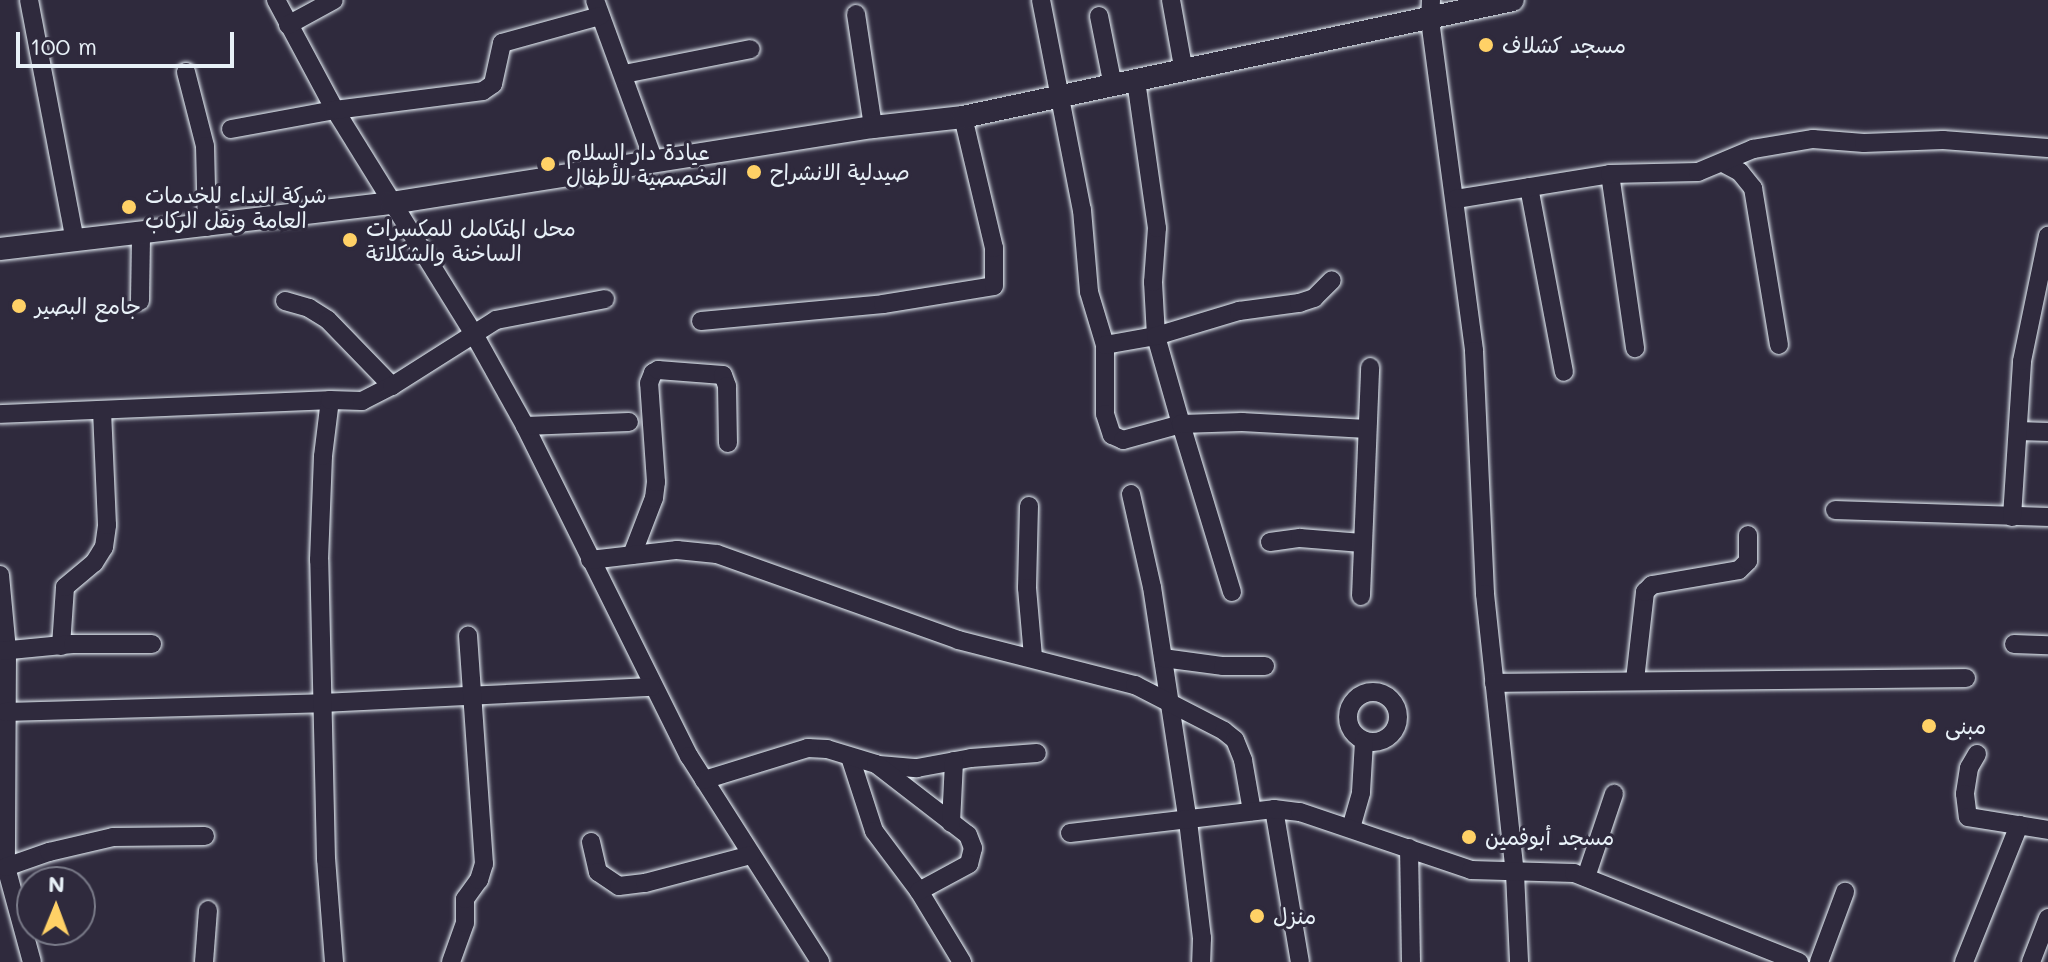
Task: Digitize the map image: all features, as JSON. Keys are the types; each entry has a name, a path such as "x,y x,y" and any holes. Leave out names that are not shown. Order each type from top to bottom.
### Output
{"main road":[{"path":"0,249 141,235 392,203 873,127 963,117 1184,72 1431,10 1513,0"}],"street":[{"path":"29,0 75,241"},
{"path":"276,0 335,110 475,336 525,426 652,687 704,780 820,962"},
{"path":"288,25 334,0"},
{"path":"1041,0 1082,210 1089,292 1105,345 1105,414 1112,435 1123,440 1181,424 1242,422 1367,429"},
{"path":"1171,0 1184,72"},
{"path":"231,129 335,110 483,91 493,84 502,43 597,8 654,161"},
{"path":"1431,10 1474,351 1485,594 1515,873 1519,962"},
{"path":"856,14 873,127"},
{"path":"1099,16 1113,86"},
{"path":"624,74 751,49"},
{"path":"186,72 205,146 203,204 207,227"},
{"path":"1136,81 1157,228 1153,282 1156,336 1232,592"},
{"path":"701,321 883,304 994,286 994,248 963,117"},
{"path":"1456,199 1610,174 1698,172 1725,164 1753,149 1813,139 1864,143 1943,140 2048,148"},
{"path":"1725,164 1740,172 1753,188 1779,345"},
{"path":"1610,174 1635,348"},
{"path":"1529,187 1564,372"},
{"path":"140,301 141,235"},
{"path":"2012,517 2022,361 2048,236"},
{"path":"1105,345 1156,336 1239,311 1314,298 1332,280"},
{"path":"0,414 362,401 475,336 496,320 605,299"},
{"path":"285,301 309,308 328,320 392,386"},
{"path":"1361,596 1370,367"},
{"path":"632,555 654,498 656,482 649,383 653,373 658,370 723,375 727,386 728,443"},
{"path":"330,400 323,456 319,560 326,859 334,962"},
{"path":"61,646 65,587 94,563 104,547 107,525 102,411"},
{"path":"525,426 629,422"},
{"path":"2019,431 2048,432"},
{"path":"1131,494 1163,658 1188,821 1202,938 1201,962"},
{"path":"1029,506 1027,588 1033,657"},
{"path":"1835,510 1901,509 2048,517"},
{"path":"1635,680 1645,592 1652,585 1739,570 1748,561 1748,535"},
{"path":"1270,542 1300,538 1362,543"},
{"path":"590,560 677,550 717,554 943,635 1135,685 1170,706 1224,731 1235,740 1243,760 1252,811"},
{"path":"0,575 4,650 6,867 32,962"},
{"path":"451,962 465,923 465,899 479,880 484,864 468,636"},
{"path":"4,650 152,644"},
{"path":"2014,644 2048,645"},
{"path":"1163,658 1223,666 1265,666"},
{"path":"1494,683 1966,678"},
{"path":"5,712 322,703 652,687"},
{"path":"1351,828 1361,792 1364,741"},
{"path":"704,780 808,748 827,749 898,769 1037,753"},
{"path":"1977,754 1969,768 1965,813 1972,819 2048,830"},
{"path":"850,757 874,831 919,891 953,959"},
{"path":"951,823 954,761"},
{"path":"876,764 968,835 973,859 919,891"},
{"path":"1586,877 1614,794"},
{"path":"1274,809 1300,962"},
{"path":"1070,833 1252,811 1274,809 1300,812 1471,870 1515,873 1562,870 1586,877 1799,962"},
{"path":"1964,962 2019,825"},
{"path":"6,867 49,852 113,837 205,836"},
{"path":"591,842 598,872 619,886 631,887 751,855"},
{"path":"1409,848 1411,962"},
{"path":"1819,962 1845,892"},
{"path":"204,962 208,910"},
{"path":"2031,962 2048,918"}],"place":[{"name":"مسجد كشلاف","path":"1486,45"},
{"name":"عيادة دار السلام التخصصية للأطفال","path":"548,164"},
{"name":"صيدلية الانشراح","path":"754,172"},
{"name":"شركة النداء للخدمات العامة ونقل الركاب","path":"129,207"},
{"name":"محل المتكامل للمكسرات الساخنة والشكلاتة","path":"350,240"},
{"name":"جامع البصير","path":"19,306"},
{"name":"مبنى","path":"1929,726"},
{"name":"مسجد أبوفمين","path":"1469,837"},
{"name":"منزل","path":"1257,916"}]}
